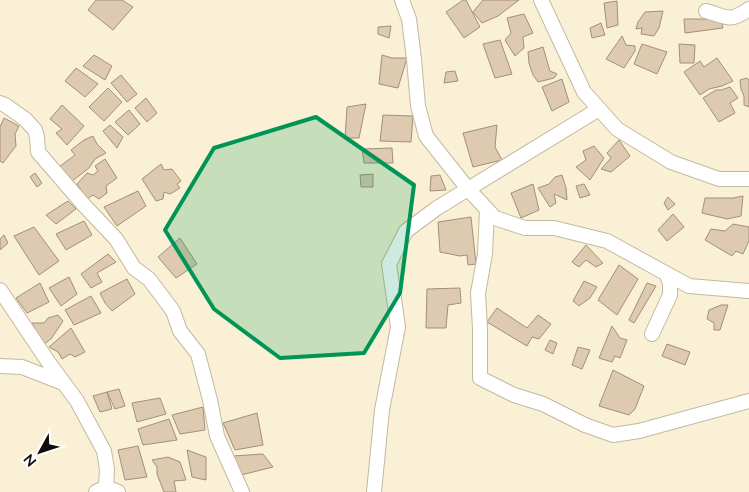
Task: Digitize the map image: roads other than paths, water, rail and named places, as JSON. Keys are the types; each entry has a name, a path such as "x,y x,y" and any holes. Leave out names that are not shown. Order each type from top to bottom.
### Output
{"street":[{"path":"402,0 409,19 418,106 426,136 468,189 495,218 525,228 554,228 607,241 689,286 749,291"},
{"path":"541,0 584,92 617,129 671,162 719,179 749,178"},
{"path":"706,11 727,18 735,18 749,9"},
{"path":"0,103 35,130 38,152 116,239 134,268 149,279 173,311 180,331 198,354 217,436 242,492"},
{"path":"374,492 382,410 398,327 389,264 406,231 437,208 599,109"},
{"path":"488,210 485,254 478,293 480,378 514,395 543,404 585,425 614,435 640,432 749,401"},
{"path":"652,334 670,295 670,283 667,274"},
{"path":"0,290 77,401 104,450 107,469 107,491"},
{"path":"0,366 22,367 64,383"}]}
